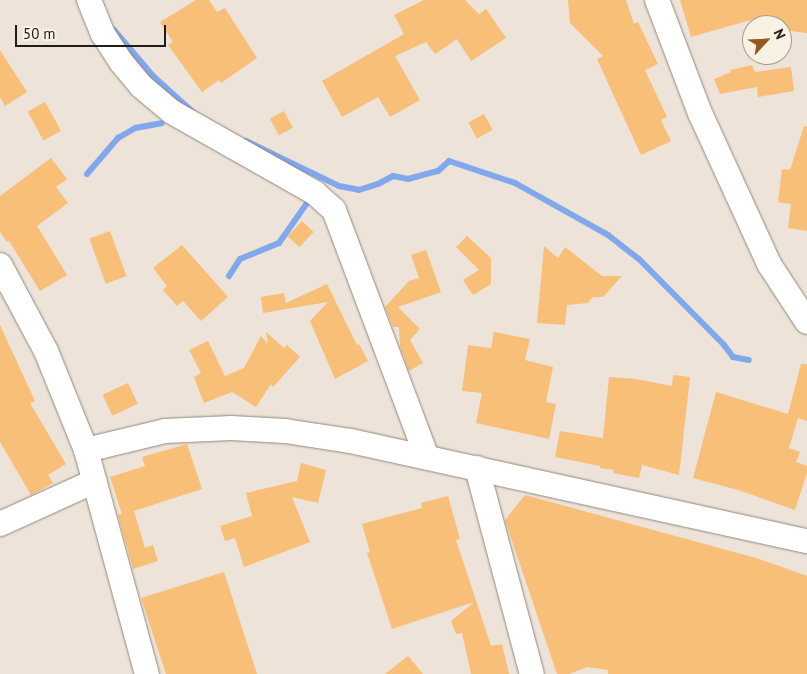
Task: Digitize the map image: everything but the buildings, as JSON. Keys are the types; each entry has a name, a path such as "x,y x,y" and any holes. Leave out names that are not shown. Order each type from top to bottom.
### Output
{"street":[{"path":"89,0 103,34 121,62 142,86 172,112 315,193 334,210 427,457"},
{"path":"657,0 700,113 769,264 807,322"},
{"path":"0,266 46,351 86,450 147,674"},
{"path":"86,450 165,431 231,428 285,431 342,439 807,541"},
{"path":"477,468 532,674"},
{"path":"0,524 95,481"}],"waterway":[{"path":"114,30 153,76 193,112"},
{"path":"87,174 118,138 135,128 162,123"},
{"path":"246,141 339,186 359,190 378,184 393,176 408,179 438,171 449,161 515,183 608,235 639,259 724,345 733,357 749,360"},
{"path":"229,276 240,259 279,243 307,203"}]}
